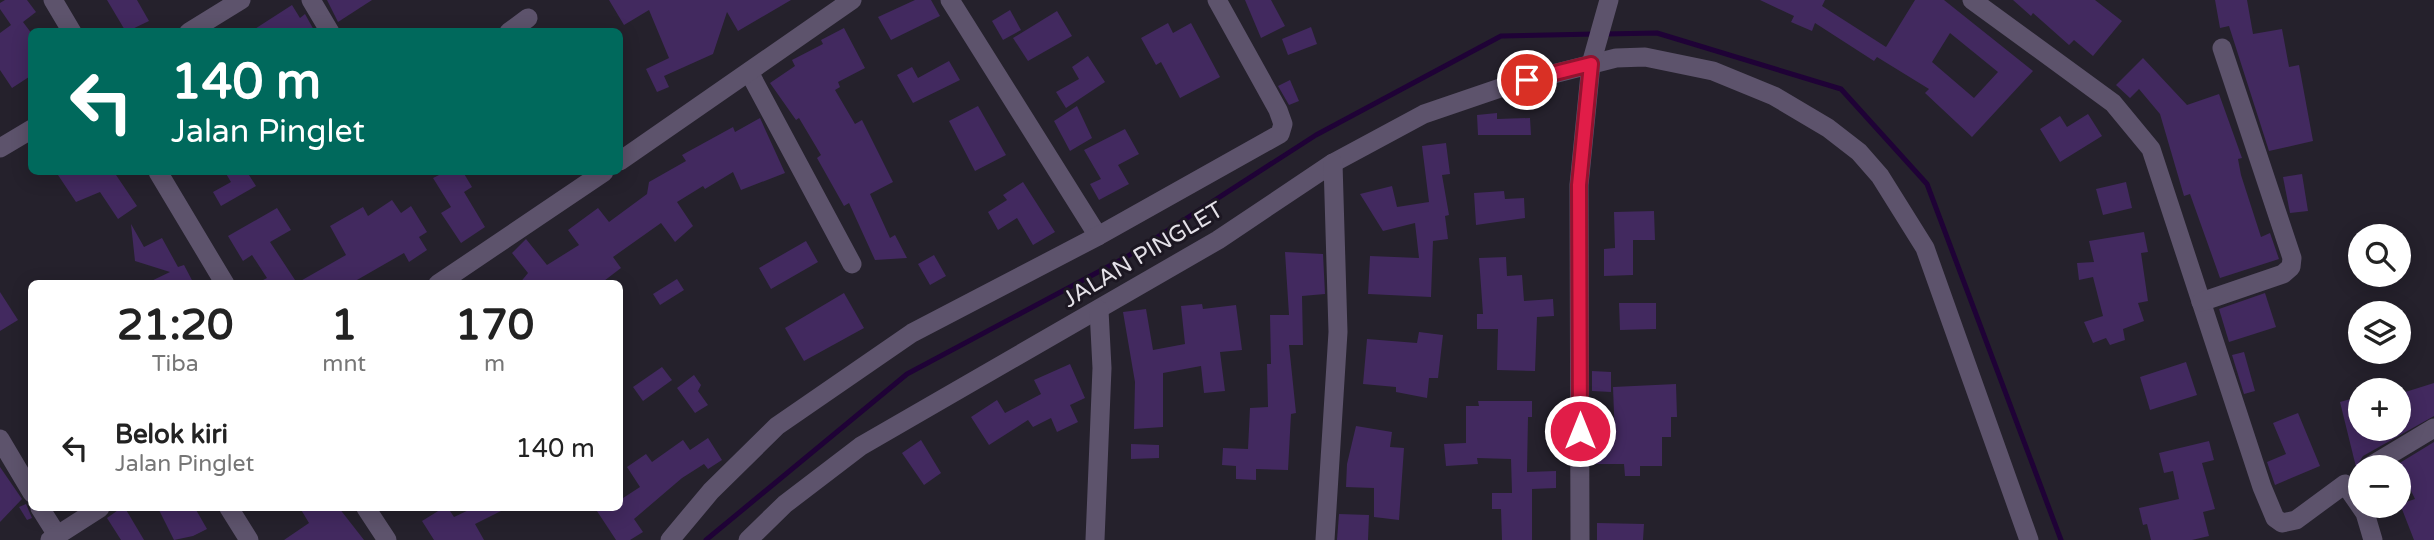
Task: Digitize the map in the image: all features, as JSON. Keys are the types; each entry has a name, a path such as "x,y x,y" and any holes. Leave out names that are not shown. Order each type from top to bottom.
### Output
{"street":[{"path":"53,0 70,28"},
{"path":"196,28 242,0"},
{"path":"310,0 328,28"},
{"path":"623,159 852,0"},
{"path":"950,0 1098,236"},
{"path":"670,540 711,491 777,426 912,333 1098,236 1277,137 1282,131 1278,110 1217,0"},
{"path":"1972,0 2113,103 2151,149 2275,517 2282,523 2296,520 2348,483"},
{"path":"1580,540 1579,185 1593,57 1606,7"},
{"path":"514,28 528,18"},
{"path":"2201,302 2283,274 2291,267 2292,258 2222,48"},
{"name":"JALAN PINGLET","path":"748,540 785,504 861,446 1218,240 1333,163 1424,114 1593,57 1645,57 1713,71 1774,96 1828,128 1859,152 1887,186 1925,248 2029,540"},
{"path":"750,72 852,264"},
{"path":"0,148 28,131"},
{"path":"1325,540 1338,332 1333,163"},
{"path":"160,175 223,280"},
{"path":"444,280 600,175"},
{"path":"1095,540 1102,368 1098,310"},
{"path":"2388,455 2434,428"},
{"path":"0,439 28,486"},
{"path":"41,511 53,538 95,511"},
{"path":"231,511 249,540"},
{"path":"368,511 387,540"},
{"path":"2366,518 2373,540"}],"building":[{"path":"5,0 27,0 36,12 23,22 28,29 28,78 12,88 0,70 0,33 11,25 0,9 0,3"},
{"path":"107,0 137,0 149,21 134,28 124,28"},
{"path":"327,0 372,0 338,22"},
{"path":"609,0 791,0 738,31 727,12 713,54 664,76 669,87 657,92 646,69 669,58 649,10 624,25"},
{"path":"915,0 931,0 940,16 891,40 878,17"},
{"path":"1245,0 1271,0 1285,26 1261,38"},
{"path":"1760,0 1825,0 1822,6 1886,47 1915,0 1944,0 2033,71 1972,137 1925,93 1929,89 1877,57 1874,61 1815,23 1812,31 1791,22 1794,16","holes":["1950,33 1998,72 1974,98 1932,62"]},
{"path":"2013,0 2095,0 2122,21 2093,56 2074,40 2069,45 2033,13 2031,16"},
{"path":"2215,0 2247,0 2253,34 2282,29 2289,67 2299,65 2313,141 2269,151 2229,26 2220,28"},
{"path":"292,5 300,18 305,14 313,28 256,28"},
{"path":"1010,10 1021,30 1003,40 992,21"},
{"path":"1057,11 1072,36 1028,61 1013,38"},
{"path":"1168,23 1173,33 1191,23 1220,77 1180,98 1161,62 1156,65 1141,38"},
{"path":"1311,27 1317,44 1288,55 1282,39"},
{"path":"844,28 865,68 838,82 840,87 835,90 855,124 862,120 893,182 870,194 890,238 895,235 907,258 875,260 849,203 844,206 817,158 821,155 799,118 796,120 770,83 795,66 792,60 823,44 821,40"},
{"path":"1088,56 1105,82 1066,108 1056,92 1079,79 1072,67"},
{"path":"2143,58 2187,105 2219,94 2242,158 2238,159 2241,175 2261,237 2270,233 2279,259 2220,278 2190,194 2184,196 2160,114 2139,89 2130,98 2116,85"},
{"path":"949,61 960,80 913,103 897,75 912,67 918,78"},
{"path":"1290,80 1299,101 1289,105 1278,86"},
{"path":"978,106 1006,155 975,171 949,121"},
{"path":"1077,106 1092,138 1070,151 1054,121"},
{"path":"1497,113 1497,119 1530,118 1531,135 1478,135 1477,115"},
{"path":"2088,114 2102,136 2060,162 2040,129 2060,116 2067,127"},
{"path":"760,118 785,173 741,190 733,172 705,189 703,186 677,202 693,226 675,242 661,223 613,257 621,268 605,280 522,280 528,273 512,253 526,239 547,265 579,245 568,230 598,208 609,222 647,194 649,182 686,161 682,155 733,127 735,132"},
{"path":"1125,129 1139,154 1118,165 1129,184 1099,200 1090,184 1101,179 1084,150"},
{"path":"1446,143 1450,174 1442,175 1449,215 1445,216 1448,239 1433,241 1431,297 1368,294 1370,256 1419,258 1415,223 1383,231 1360,194 1392,186 1397,207 1429,202 1422,146"},
{"path":"2302,174 2308,211 2290,213 2283,177"},
{"path":"58,175 116,175 137,206 118,219 100,192 76,202"},
{"path":"227,175 249,175 256,186 221,206 213,192 231,182"},
{"path":"439,175 465,175 472,187 464,192 485,227 461,243 441,213 451,207 433,178"},
{"path":"1023,182 1055,232 1033,245 1017,218 998,230 988,212 1007,200 1003,195"},
{"path":"2126,182 2132,208 2103,215 2096,189"},
{"path":"1504,191 1505,199 1524,198 1525,218 1476,225 1474,193"},
{"path":"392,200 401,213 411,206 427,232 419,237 427,250 409,262 404,253 357,280 302,280 346,255 330,226 363,207 368,216"},
{"path":"277,208 291,230 270,242 295,280 263,280 267,278 252,255 243,261 228,236"},
{"path":"1654,211 1655,240 1633,240 1633,275 1604,276 1604,249 1615,248 1614,212"},
{"path":"131,224 144,247 162,238 178,267 184,265 192,280 153,280 170,272 135,261"},
{"path":"2144,232 2148,252 2141,253 2148,301 2138,303 2144,321 2123,329 2125,340 2110,345 2106,338 2093,343 2084,322 2103,316 2093,277 2079,280 2077,263 2094,262 2089,241"},
{"path":"806,241 818,262 771,289 759,268"},
{"path":"1285,252 1323,254 1325,294 1302,296 1303,345 1289,345 1296,413 1291,414 1288,470 1256,469 1256,480 1236,479 1236,466 1222,465 1223,448 1248,449 1250,408 1268,407 1270,315 1289,315"},
{"path":"934,255 946,276 930,285 918,264"},
{"path":"1506,257 1507,276 1522,275 1524,301 1553,299 1554,316 1537,317 1535,371 1497,370 1498,329 1477,329 1477,314 1483,314 1479,258"},
{"path":"677,279 684,290 660,305 653,294"},
{"path":"0,292 18,320 0,331"},
{"path":"844,293 864,328 804,361 785,328"},
{"path":"2265,293 2276,327 2229,342 2219,309"},
{"path":"1619,303 1656,303 1656,329 1620,330"},
{"path":"1202,304 1203,309 1236,305 1242,350 1220,352 1225,391 1204,393 1201,366 1163,373 1163,427 1134,429 1135,382 1123,312 1146,309 1153,350 1185,344 1181,306"},
{"path":"1419,332 1443,335 1438,378 1429,378 1427,398 1396,392 1396,387 1363,384 1367,339 1417,343"},
{"path":"2244,352 2255,391 2244,394 2232,355"},
{"path":"2186,362 2197,395 2150,410 2140,377"},
{"path":"1070,364 1085,398 1070,405 1078,422 1057,432 1051,418 1033,427 1028,420 989,445 971,417 997,400 1005,413 1041,394 1034,380"},
{"path":"662,367 672,380 643,401 633,387"},
{"path":"1592,371 1611,372 1611,392 1592,391"},
{"path":"694,375 701,385 698,391 708,405 695,413 677,388"},
{"path":"2434,383 2434,416 2411,429 2411,390"},
{"path":"1676,384 1677,417 1671,417 1671,437 1662,437 1662,466 1640,466 1640,476 1625,476 1624,464 1594,464 1594,448 1609,449 1609,440 1615,440 1613,387"},
{"path":"2348,400 2348,434 2340,402"},
{"path":"1478,401 1532,401 1532,417 1528,417 1527,472 1556,471 1556,488 1532,489 1532,540 1502,540 1501,509 1492,509 1492,493 1512,493 1511,459 1477,458 1478,464 1446,466 1444,444 1466,443 1466,406 1479,406"},
{"path":"2298,413 2320,466 2275,485 2267,462 2286,454 2273,423"},
{"path":"1356,426 1392,432 1390,447 1404,448 1399,520 1374,517 1374,488 1346,487 1347,464"},
{"path":"708,438 722,460 708,469 704,464 682,478 634,519 643,532 630,540 616,540 597,511 623,511 623,498 640,487 627,467 646,454 652,462 683,440 690,450"},
{"path":"921,440 941,473 924,485 902,453"},
{"path":"2209,441 2214,460 2202,463 2215,509 2203,512 2209,536 2192,540 2151,540 2147,524 2143,525 2139,508 2179,499 2173,471 2164,473 2159,453"},
{"path":"2350,441 2390,441 2365,455 2353,455"},
{"path":"2434,442 2434,540 2414,540 2405,518 2411,518 2411,500 2415,499 2411,491 2411,456"},
{"path":"1131,444 1159,445 1159,458 1131,459"},
{"path":"0,467 22,499 0,522"},
{"path":"26,504 32,518 27,520 19,507"},
{"path":"117,511 127,511 144,540 121,540 107,518"},
{"path":"160,511 197,511 207,529 193,536 174,540"},
{"path":"302,511 341,511 364,540 284,540 309,523"},
{"path":"438,511 450,511 454,517 467,511 501,511 475,524 484,540 434,540 422,521"},
{"path":"1339,514 1369,515 1368,540 1337,540"},
{"path":"1597,523 1644,524 1643,540 1597,540"}],"waterway":[{"path":"1605,34 1657,33 1841,89 1927,184 2061,540"},
{"path":"706,540 907,374 1128,256 1316,135 1501,36 1595,34"}],"route":[{"path":"1527,80 1591,64 1579,185 1580,431"}]}
